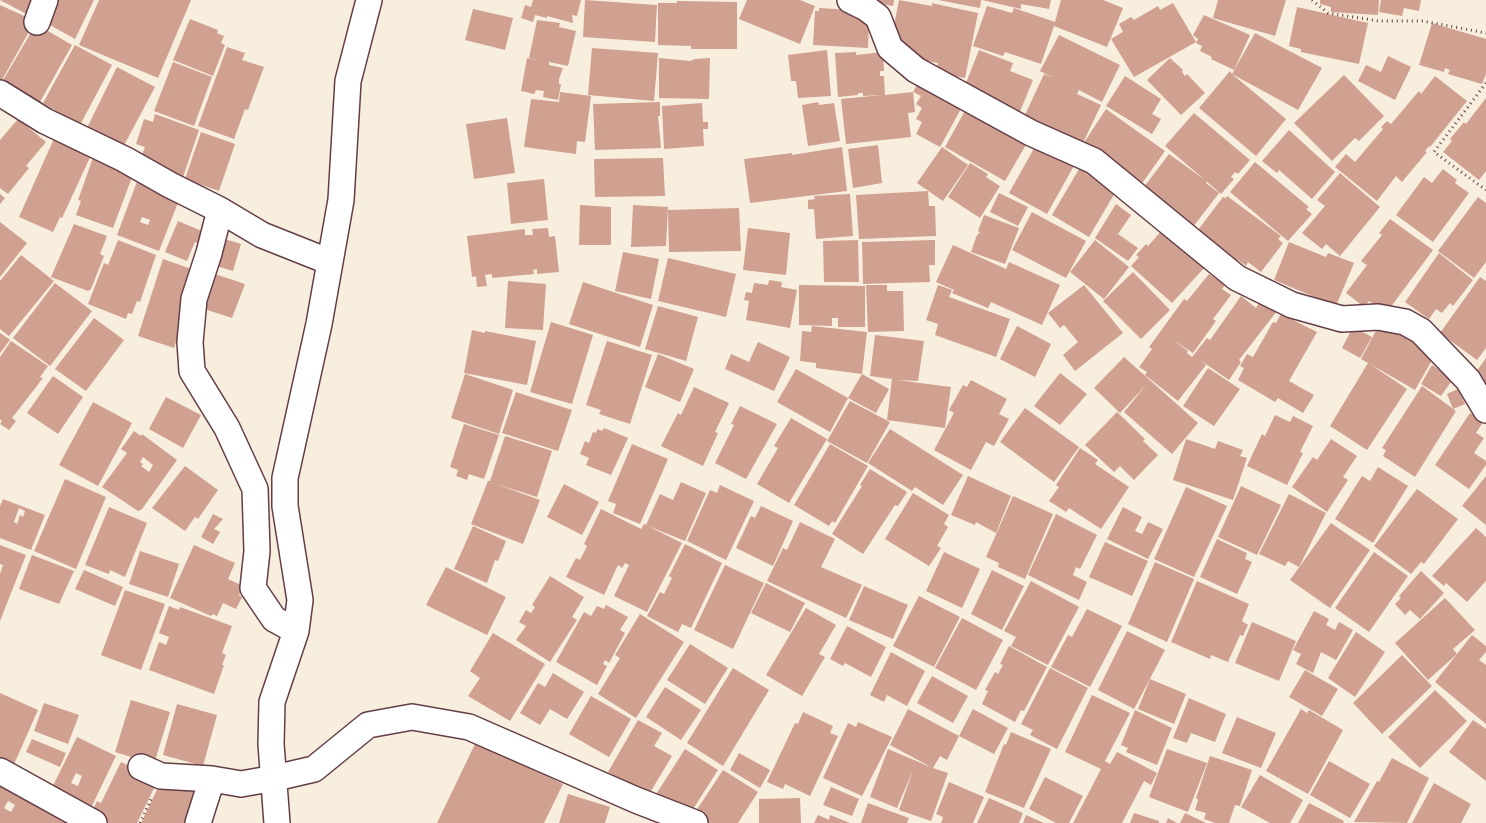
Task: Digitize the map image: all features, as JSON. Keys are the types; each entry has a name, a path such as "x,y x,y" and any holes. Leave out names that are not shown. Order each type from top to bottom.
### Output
{"street":[{"path":"277,823 271,744 272,702 296,631 300,600 285,506 285,478 319,324 341,200 348,82 369,0"},
{"path":"850,0 878,17 890,48 916,70 1031,133 1094,161 1238,278 1292,305 1342,319 1378,318 1405,322 1421,331 1468,380 1486,410"},
{"path":"0,93 45,121 220,210 262,235 330,262"},
{"path":"220,210 194,299 190,342 192,371 227,428 255,489 257,551 253,588 274,619 296,631"},
{"path":"141,767 161,776 212,779 241,784 275,778 314,769 368,725 412,717 469,727 636,800 695,823"},
{"path":"0,771 94,823"},
{"path":"198,823 212,779"}],"path":[{"path":"1312,0 1328,12 1379,21 1423,21 1486,33"},
{"path":"1486,83 1434,152 1486,190"}],"building":[{"path":"0,0 42,0 34,18"},
{"path":"51,0 94,0 75,39 41,20"},
{"path":"99,0 191,0 158,78 79,45"},
{"path":"533,0 581,0 577,16 572,15 573,23 547,16 547,18 535,15 533,22 521,18 525,5 531,7"},
{"path":"585,0 657,5 655,42 583,37"},
{"path":"747,0 800,0 815,6 800,44 739,19"},
{"path":"875,0 894,0 893,6 875,3"},
{"path":"899,0 932,6 932,3 978,13 965,78 936,73 938,63 907,57 892,36"},
{"path":"938,0 981,0 980,8"},
{"path":"982,0 1051,0 1049,9 1021,4 1021,9"},
{"path":"1061,0 1103,0 1123,8 1107,47 1054,26 1041,64 1005,52 1003,56 973,46 987,6 1012,13 1014,8 1055,22"},
{"path":"1218,0 1286,0 1275,36 1213,18"},
{"path":"1320,0 1379,0 1378,15 1331,12 1331,7 1320,4"},
{"path":"1381,0 1421,0 1419,11 1404,8 1402,16 1379,12"},
{"path":"677,1 737,2 737,49 691,49 691,46 658,45 658,3 677,3"},
{"path":"1173,3 1196,42 1134,77 1111,39 1123,32 1119,24 1131,17 1134,20 1158,6 1160,10"},
{"path":"0,5 35,21 2,80 0,79"},
{"path":"1297,7 1368,23 1359,64 1301,52 1301,49 1289,46"},
{"path":"819,8 853,10 861,14 861,22 869,23 868,48 813,45 815,11 819,11"},
{"path":"473,9 513,18 505,50 465,40"},
{"path":"1204,15 1250,35 1234,70 1211,59 1212,57 1200,51 1202,46 1196,43 1198,39 1193,35"},
{"path":"190,19 218,30 217,33 224,36 221,43 225,45 213,76 173,60"},
{"path":"537,20 560,23 559,27 576,31 568,66 549,62 549,65 563,68 559,79 559,84 561,84 558,100 543,97 544,91 536,90 534,94 521,91 527,58 541,61 529,58"},
{"path":"1432,23 1486,39 1486,74 1482,84 1448,74 1450,70 1445,68 1444,72 1419,65"},
{"path":"36,24 72,45 40,102 38,101 32,110 2,82"},
{"path":"1255,33 1322,68 1298,110 1232,74"},
{"path":"1059,35 1120,65 1102,102 1079,90 1077,94 1101,105 1081,147 1024,117 1044,74 1054,78 1040,71"},
{"path":"75,45 112,65 80,125 43,103"},
{"path":"227,47 245,53 242,60 264,67 248,110 245,109 234,139 198,126"},
{"path":"592,48 658,53 654,101 588,95"},
{"path":"827,50 831,96 798,98 796,81 791,81 788,55"},
{"path":"979,50 1013,63 1010,71 1033,80 1019,114 964,88"},
{"path":"856,52 856,55 883,52 884,71 880,71 880,76 884,76 885,95 913,92 915,112 908,113 911,137 846,144 841,99 882,95 863,96 863,93 858,93 858,95 838,97 835,53"},
{"path":"1388,56 1411,67 1395,100 1358,81 1366,65 1381,72"},
{"path":"659,58 690,61 710,58 709,99 659,98"},
{"path":"1170,58 1183,70 1182,72 1185,76 1187,74 1205,93 1181,115 1147,80"},
{"path":"173,62 212,77 194,126 154,111"},
{"path":"117,67 155,87 121,151 85,132"},
{"path":"1230,71 1286,119 1256,156 1199,108"},
{"path":"1344,75 1384,116 1359,141 1355,138 1332,161 1294,123"},
{"path":"1125,76 1161,99 1152,114 1161,119 1152,134 1106,106"},
{"path":"1435,76 1467,101 1402,182 1396,176 1377,201 1335,167 1346,154 1355,162 1383,129 1381,127 1387,121 1391,124 1419,91 1421,94"},
{"path":"920,79 962,107 940,147 916,134 922,122 916,119 922,108 916,104 921,96 913,92"},
{"path":"560,92 591,96 585,142 577,141 576,154 524,147 531,99 559,102"},
{"path":"1486,98 1486,171 1479,180 1443,152 1452,141 1450,139 1464,122 1466,124"},
{"path":"660,102 660,116 658,116 661,148 595,150 593,104"},
{"path":"818,102 819,105 834,103 840,141 808,146 802,105"},
{"path":"702,103 703,122 708,122 708,129 703,129 704,146 664,149 662,106"},
{"path":"967,107 1027,143 1005,181 945,147"},
{"path":"1106,109 1165,151 1138,189 1083,144"},
{"path":"1194,113 1250,160 1238,174 1235,172 1231,177 1234,179 1221,194 1206,181 1219,193 1193,227 1144,187 1169,154 1205,180 1165,146"},
{"path":"155,114 199,130 182,180 138,165 145,147 136,144 144,119 153,122"},
{"path":"507,118 515,173 474,179 466,124"},
{"path":"18,119 46,142 26,166 29,168 8,194 0,188 0,140"},
{"path":"1289,130 1335,172 1312,199 1279,170 1277,173 1262,161"},
{"path":"201,132 235,144 219,191 185,179"},
{"path":"56,134 93,151 62,218 60,217 53,232 19,217"},
{"path":"1037,143 1075,164 1047,214 1009,193"},
{"path":"878,145 882,183 853,188 848,149"},
{"path":"842,147 847,191 750,203 744,159 792,153 792,155"},
{"path":"942,147 968,165 943,201 917,183"},
{"path":"94,155 135,169 113,228 76,215 81,201 78,200"},
{"path":"663,158 665,196 595,197 594,159"},
{"path":"1255,162 1309,207 1306,209 1312,214 1288,241 1230,192"},
{"path":"970,163 988,174 986,177 1000,186 980,218 948,197"},
{"path":"1082,164 1119,186 1089,237 1052,215"},
{"path":"1443,169 1457,180 1455,183 1469,193 1433,242 1396,215 1424,177 1432,183"},
{"path":"1340,173 1380,207 1340,256 1326,244 1322,249 1302,233 1325,206 1317,200"},
{"path":"138,179 181,195 159,251 117,235","holes":["142,217 150,220 148,225 140,222"]},
{"path":"544,179 548,220 511,224 507,183"},
{"path":"928,191 929,206 935,206 936,236 859,239 856,195"},
{"path":"999,193 1028,207 1018,226 990,212"},
{"path":"0,194 5,198 0,204"},
{"path":"850,194 853,236 816,239 814,209 808,209 808,200 815,199 814,196"},
{"path":"1227,196 1281,236 1278,239 1283,243 1261,272 1248,262 1246,266 1238,260 1235,264 1195,234 1223,197 1226,198"},
{"path":"1478,197 1486,203 1486,262 1474,278 1438,251"},
{"path":"1116,204 1131,215 1118,234 1138,248 1128,261 1095,238"},
{"path":"580,205 611,207 611,245 579,245"},
{"path":"633,205 668,207 666,246 631,247"},
{"path":"739,208 741,251 669,252 668,210"},
{"path":"1032,212 1086,241 1066,278 1012,250"},
{"path":"984,215 1019,228 1005,264 971,252 977,235 980,233 978,231"},
{"path":"1390,219 1433,250 1387,312 1369,301 1364,307 1346,293 1367,265 1361,261 1382,235 1379,233"},
{"path":"178,221 209,234 204,246 195,242 187,261 165,252"},
{"path":"0,222 27,243 0,277"},
{"path":"74,224 107,236 100,254 104,256 91,289 88,291 51,277"},
{"path":"548,228 549,237 555,236 559,272 537,274 537,269 533,270 534,274 492,278 492,274 485,275 487,286 477,287 476,276 472,277 467,236 525,229 525,235 533,235 532,229"},
{"path":"748,228 790,233 786,275 743,270"},
{"path":"1163,229 1206,266 1172,303 1131,266 1139,257 1136,255 1146,244 1148,246"},
{"path":"218,237 241,244 233,271 210,264"},
{"path":"118,240 156,255 140,302 137,301 132,314 128,313 126,319 88,304 104,263 108,265"},
{"path":"858,240 859,282 824,282 823,241"},
{"path":"935,240 935,265 929,265 930,282 863,284 862,242"},
{"path":"1095,240 1129,267 1104,299 1070,272"},
{"path":"1289,242 1326,257 1328,253 1354,263 1336,306 1274,280"},
{"path":"953,245 1006,269 1009,262 1060,285 1042,325 991,302 988,308 952,293 954,290 936,282"},
{"path":"623,252 659,259 651,299 615,291"},
{"path":"1439,253 1473,280 1453,306 1450,303 1442,313 1436,309 1429,319 1405,302"},
{"path":"21,255 54,281 9,336 0,329 0,281"},
{"path":"668,258 736,274 726,317 658,301"},
{"path":"163,259 200,272 174,348 138,336"},
{"path":"206,271 245,284 232,318 195,306"},
{"path":"1133,272 1170,310 1141,339 1103,301"},
{"path":"1209,274 1225,285 1222,289 1231,295 1213,319 1216,321 1193,353 1173,340 1188,351 1187,353 1192,357 1207,338 1210,340 1241,296 1256,308 1261,300 1277,311 1239,360 1241,362 1229,380 1200,360 1206,365 1178,401 1145,375 1147,372 1139,367 1152,349 1149,347 1184,299 1187,301"},
{"path":"1480,277 1486,281 1486,348 1477,360 1440,333"},
{"path":"769,280 782,282 781,287 797,290 790,328 746,320 749,301 744,300 746,292 752,293 754,283 768,285"},
{"path":"508,281 546,284 543,330 505,328"},
{"path":"583,282 653,305 640,347 569,324"},
{"path":"55,283 92,311 50,366 13,338"},
{"path":"799,285 865,286 865,327 838,327 838,318 832,318 832,326 799,325"},
{"path":"866,285 887,285 887,291 903,291 904,331 868,332"},
{"path":"938,285 952,290 949,297 1010,319 996,357 935,335 938,324 926,320"},
{"path":"1084,285 1123,333 1075,371 1063,355 1078,342 1064,325 1060,328 1048,313"},
{"path":"658,306 698,317 686,361 645,349"},
{"path":"1281,314 1317,332 1289,381 1314,395 1303,413 1278,398 1275,402 1238,380 1244,368 1240,366 1247,354 1253,357 1273,322 1276,323"},
{"path":"94,318 124,340 86,391 55,369"},
{"path":"551,322 593,335 572,404 530,392"},
{"path":"1380,323 1435,355 1415,390 1370,364 1407,389 1367,450 1330,426 1368,363 1361,359"},
{"path":"812,326 867,332 862,374 816,368 816,363 800,361 802,331 811,332"},
{"path":"1017,326 1051,344 1035,377 1000,359"},
{"path":"1353,327 1372,337 1360,358 1342,348"},
{"path":"472,330 536,341 527,385 464,373"},
{"path":"0,333 10,340 0,353"},
{"path":"875,335 924,341 918,381 897,380 951,387 945,428 887,420 892,379 870,376"},
{"path":"11,341 48,366 40,377 43,378 12,418 16,421 9,430 0,424 2,421 0,419 0,357"},
{"path":"607,341 652,355 630,424 599,414 601,410 586,405"},
{"path":"758,342 790,357 774,391 725,369 731,354 749,362"},
{"path":"658,354 694,369 680,402 645,387"},
{"path":"1124,357 1198,423 1172,454 1124,412 1147,384 1120,413 1094,388"},
{"path":"1486,358 1486,390 1480,386 1484,379 1476,372"},
{"path":"1432,365 1453,379 1441,396 1421,384"},
{"path":"1208,368 1240,389 1214,426 1183,406"},
{"path":"796,369 848,398 830,432 777,402"},
{"path":"1060,373 1087,394 1060,425 1034,406"},
{"path":"465,374 513,390 499,434 451,418"},
{"path":"862,374 889,389 876,413 848,398"},
{"path":"53,376 83,397 58,434 27,413"},
{"path":"971,380 1007,399 999,414 1009,419 994,446 986,442 971,470 934,450 954,413 949,410 963,385 967,387"},
{"path":"1422,386 1456,411 1415,477 1383,456 1386,450 1382,448"},
{"path":"694,387 729,403 715,432 718,433 703,466 661,446 678,413 681,415"},
{"path":"1458,389 1465,404 1453,409 1447,394"},
{"path":"516,392 572,410 558,451 502,433"},
{"path":"166,397 201,415 183,448 149,429"},
{"path":"850,401 890,422 867,463 827,441"},
{"path":"93,402 132,423 98,486 59,465"},
{"path":"740,406 777,424 746,479 715,463 734,425 731,424"},
{"path":"1025,408 1079,447 1054,482 1000,442"},
{"path":"1117,412 1145,439 1143,441 1158,455 1134,480 1120,466 1114,472 1085,445"},
{"path":"1470,413 1483,422 1476,433 1484,438 1474,453 1486,461 1486,465 1469,489 1435,465"},
{"path":"1275,415 1290,422 1293,416 1313,426 1300,452 1303,453 1287,485 1247,466 1262,434 1265,436"},
{"path":"791,418 827,439 789,503 757,484 778,448 774,446"},
{"path":"464,424 499,435 484,479 469,474 467,480 456,476 458,470 450,467"},
{"path":"604,428 628,438 611,475 586,465 589,458 580,454 585,441 589,443 593,432 596,433 597,429 602,431"},
{"path":"890,429 963,475 943,505 915,487 912,491 868,463"},
{"path":"134,431 141,436 142,434 177,460 142,509 138,511 102,487 127,453 121,449","holes":["143,457 153,465 149,472 141,466 143,464 140,462"]},
{"path":"505,436 552,451 537,497 496,484 540,500 523,544 471,524 488,481 490,481"},
{"path":"1186,439 1215,449 1218,441 1243,450 1240,456 1247,458 1233,500 1173,480"},
{"path":"1331,439 1357,456 1343,477 1348,480 1327,512 1292,487 1313,457 1317,460"},
{"path":"632,444 668,459 640,524 613,513 616,504 608,501"},
{"path":"830,444 868,466 835,523 832,521 829,526 794,505"},
{"path":"1080,448 1098,460 1095,464 1129,487 1101,529 1069,508 1066,512 1049,501 1059,487 1056,485"},
{"path":"185,466 218,490 198,519 195,517 185,531 152,508"},
{"path":"1378,467 1408,486 1373,543 1335,519 1362,476 1370,481"},
{"path":"870,469 907,492 898,506 895,505 863,554 832,534 862,486 860,485"},
{"path":"968,476 1011,496 996,533 976,522 975,525 951,515"},
{"path":"1486,476 1486,525 1462,506"},
{"path":"65,479 106,497 76,569 34,551"},
{"path":"681,482 706,493 685,541 648,526 682,543 647,612 614,596 629,565 625,563 622,568 618,565 604,595 566,577 576,558 580,560 587,546 584,544 601,509 641,529 644,524 646,525 660,494 673,500"},
{"path":"564,484 599,502 582,535 547,517"},
{"path":"720,485 754,501 726,560 687,541 710,490 717,493"},
{"path":"1241,486 1281,505 1257,555 1218,537"},
{"path":"1186,487 1227,506 1194,577 1154,559"},
{"path":"1417,489 1458,519 1424,564 1421,562 1411,574 1374,546"},
{"path":"913,493 949,515 944,524 948,527 937,546 941,548 929,566 885,539"},
{"path":"1289,494 1326,513 1299,567 1288,561 1285,566 1259,554"},
{"path":"1013,496 1053,514 1025,579 998,567 999,563 986,557"},
{"path":"3,499 45,515 31,550 0,538 0,506","holes":["19,508 25,511 23,517 20,515 17,524 14,522"]},
{"path":"761,506 793,521 773,566 736,548 751,516 755,518"},
{"path":"109,507 147,523 125,577 110,570 109,574 85,565"},
{"path":"1123,507 1142,517 1135,531 1142,534 1148,522 1163,529 1148,559 1107,539"},
{"path":"213,514 223,519 214,529 220,532 213,544 201,537"},
{"path":"1056,514 1097,535 1080,569 1076,567 1073,575 1087,582 1079,600 1028,575"},
{"path":"800,522 835,539 821,567 862,585 846,618 767,581 783,548 787,550"},
{"path":"1331,523 1370,550 1330,608 1290,580"},
{"path":"473,526 506,541 498,561 495,560 487,583 454,569"},
{"path":"1476,528 1486,537 1486,581 1467,602 1446,583 1444,586 1432,576"},
{"path":"1217,539 1247,553 1245,559 1252,562 1237,594 1200,577"},
{"path":"1105,542 1148,561 1132,596 1089,577"},
{"path":"685,544 722,563 691,628 682,624 678,632 647,616 660,592 664,594 672,578 669,576"},
{"path":"0,545 26,555 0,621 0,574 3,565 0,564"},
{"path":"194,545 235,563 228,579 243,586 239,595 242,597 236,609 223,603 217,616 213,614 211,616 170,598"},
{"path":"140,551 179,564 168,597 129,584"},
{"path":"944,552 980,569 962,608 926,591"},
{"path":"1374,552 1408,576 1369,632 1335,608"},
{"path":"32,555 74,571 59,604 19,589"},
{"path":"1155,562 1194,579 1167,642 1128,624"},
{"path":"725,565 764,583 733,649 694,630"},
{"path":"446,567 506,597 487,635 426,605"},
{"path":"84,570 123,587 115,606 75,589"},
{"path":"992,570 1024,586 1002,630 971,614"},
{"path":"1421,571 1444,593 1420,619 1410,610 1405,615 1395,604 1401,598 1399,596"},
{"path":"550,576 584,597 572,617 577,620 550,662 516,640 526,626 519,622 526,610 531,613 535,607 532,605"},
{"path":"1031,581 1079,607 1048,665 1011,646 1016,637 1004,631"},
{"path":"1197,581 1249,604 1242,621 1248,625 1243,636 1240,635 1228,662 1211,655 1210,659 1171,642"},
{"path":"766,583 805,603 790,632 751,613"},
{"path":"864,586 908,605 893,639 849,620"},
{"path":"125,590 165,604 141,670 101,655"},
{"path":"919,596 960,617 934,667 893,646"},
{"path":"1445,598 1475,630 1453,649 1457,654 1428,680 1395,643"},
{"path":"606,605 628,617 620,630 625,633 609,663 605,660 603,664 607,666 597,685 556,662 584,612 591,616 597,606 604,609"},
{"path":"169,606 179,610 180,607 232,626 222,653 226,655 214,694 149,670 159,642 166,645 169,637 159,633"},
{"path":"806,608 836,625 819,654 825,657 802,696 766,675"},
{"path":"1087,609 1122,626 1090,687 1051,667 1068,635 1072,637"},
{"path":"1314,611 1329,619 1326,625 1335,630 1339,622 1353,630 1336,660 1321,652 1313,673 1296,664 1301,654 1293,650"},
{"path":"640,614 684,642 636,718 598,694 620,658 615,655"},
{"path":"962,618 1003,640 976,690 935,668"},
{"path":"1252,622 1296,641 1279,681 1235,663"},
{"path":"847,626 886,647 871,677 845,663 843,666 830,659"},
{"path":"1127,631 1165,650 1134,709 1098,690"},
{"path":"1356,632 1385,652 1355,697 1328,678"},
{"path":"493,633 545,664 510,721 468,696 480,678 470,671"},
{"path":"1472,635 1486,646 1486,652 1479,660 1486,665 1486,724 1435,682"},
{"path":"690,644 728,668 705,704 667,680"},
{"path":"1009,646 1047,667 1024,711 1021,710 1015,722 982,704 988,691 985,690 995,672 998,674 1003,665 1000,664"},
{"path":"891,652 925,671 907,706 887,695 884,702 870,695"},
{"path":"1402,655 1432,686 1382,734 1353,703"},
{"path":"733,668 769,690 723,766 687,743"},
{"path":"1050,668 1088,688 1057,749 1030,735 1033,730 1021,724"},
{"path":"1305,670 1338,689 1322,716 1289,697"},
{"path":"553,673 584,692 567,719 550,709 540,725 520,713 538,683 545,687"},
{"path":"932,676 968,696 953,723 917,703"},
{"path":"1150,679 1186,694 1174,724 1138,709"},
{"path":"665,687 701,710 681,740 646,717"},
{"path":"1435,690 1467,721 1420,768 1388,737"},
{"path":"0,693 38,710 11,771 0,766"},
{"path":"1092,695 1130,713 1105,761 1110,764 1117,752 1157,773 1151,785 1144,781 1122,823 1073,823 1101,769 1065,752"},
{"path":"591,696 631,719 609,757 569,734"},
{"path":"1189,698 1226,714 1215,742 1191,733 1187,743 1173,738"},
{"path":"131,700 170,712 154,764 115,752"},
{"path":"44,703 79,715 68,744 34,731"},
{"path":"177,704 217,715 203,766 163,755"},
{"path":"908,709 959,736 947,760 940,756 933,768 890,745"},
{"path":"973,709 1008,728 994,754 959,736"},
{"path":"1301,709 1307,713 1309,710 1343,730 1308,794 1266,771"},
{"path":"1135,710 1172,728 1157,765 1126,752 1128,748 1121,745"},
{"path":"803,712 833,726 830,733 838,736 810,796 785,784 783,789 767,782 795,723 798,724"},
{"path":"1237,717 1276,733 1261,768 1222,753"},
{"path":"638,720 662,733 654,746 672,756 648,796 608,772"},
{"path":"1473,720 1486,729 1486,781 1449,752"},
{"path":"858,722 892,737 862,796 823,778 848,723 856,727"},
{"path":"1011,732 1051,749 1024,808 985,792 1004,744 1006,745"},
{"path":"77,737 116,756 87,816 48,796","holes":["76,773 82,776 78,786 71,783"]},
{"path":"32,739 66,753 60,767 26,752"},
{"path":"476,742 563,784 544,823 437,823"},
{"path":"685,749 718,770 688,817 655,796"},
{"path":"888,749 948,773 931,821 899,810 913,770 897,808 870,797"},
{"path":"1167,749 1207,763 1188,812 1149,797"},
{"path":"739,753 770,770 760,788 730,770"},
{"path":"1210,756 1252,770 1240,806 1235,805 1229,823 1215,823 1204,819 1206,813 1195,810 1198,800 1196,798"},
{"path":"1392,758 1429,778 1407,823 1354,822 1377,781 1379,782"},
{"path":"1329,761 1370,784 1350,818 1310,795"},
{"path":"121,762 158,780 137,823 95,823 90,816 97,801 101,803"},
{"path":"723,770 758,792 738,823 708,823 694,814"},
{"path":"1260,775 1303,800 1290,823 1270,823 1241,807"},
{"path":"163,777 207,787 190,823 141,823"},
{"path":"1045,777 1083,796 1069,823 1056,823 1029,809"},
{"path":"4,779 88,823 0,823 0,786","holes":["8,801 15,805 11,812 4,808"]},
{"path":"949,782 984,797 973,823 941,823 943,817 936,814"},
{"path":"1434,783 1471,804 1461,823 1412,823"},
{"path":"831,787 859,799 852,816 823,805"},
{"path":"568,794 610,807 605,823 559,823"},
{"path":"800,798 801,823 759,823 759,799"},
{"path":"989,798 1023,813 1019,823 977,823"},
{"path":"868,803 909,818 907,823 861,823"},
{"path":"1309,803 1344,821 1343,823 1298,823"},
{"path":"1134,813 1159,821 1159,823 1130,823"},
{"path":"1185,813 1206,823 1180,823"},
{"path":"818,815 829,820 830,815 850,823 814,823"},
{"path":"1026,815 1044,823 1023,823"},
{"path":"1168,818 1177,823 1166,823"}]}
